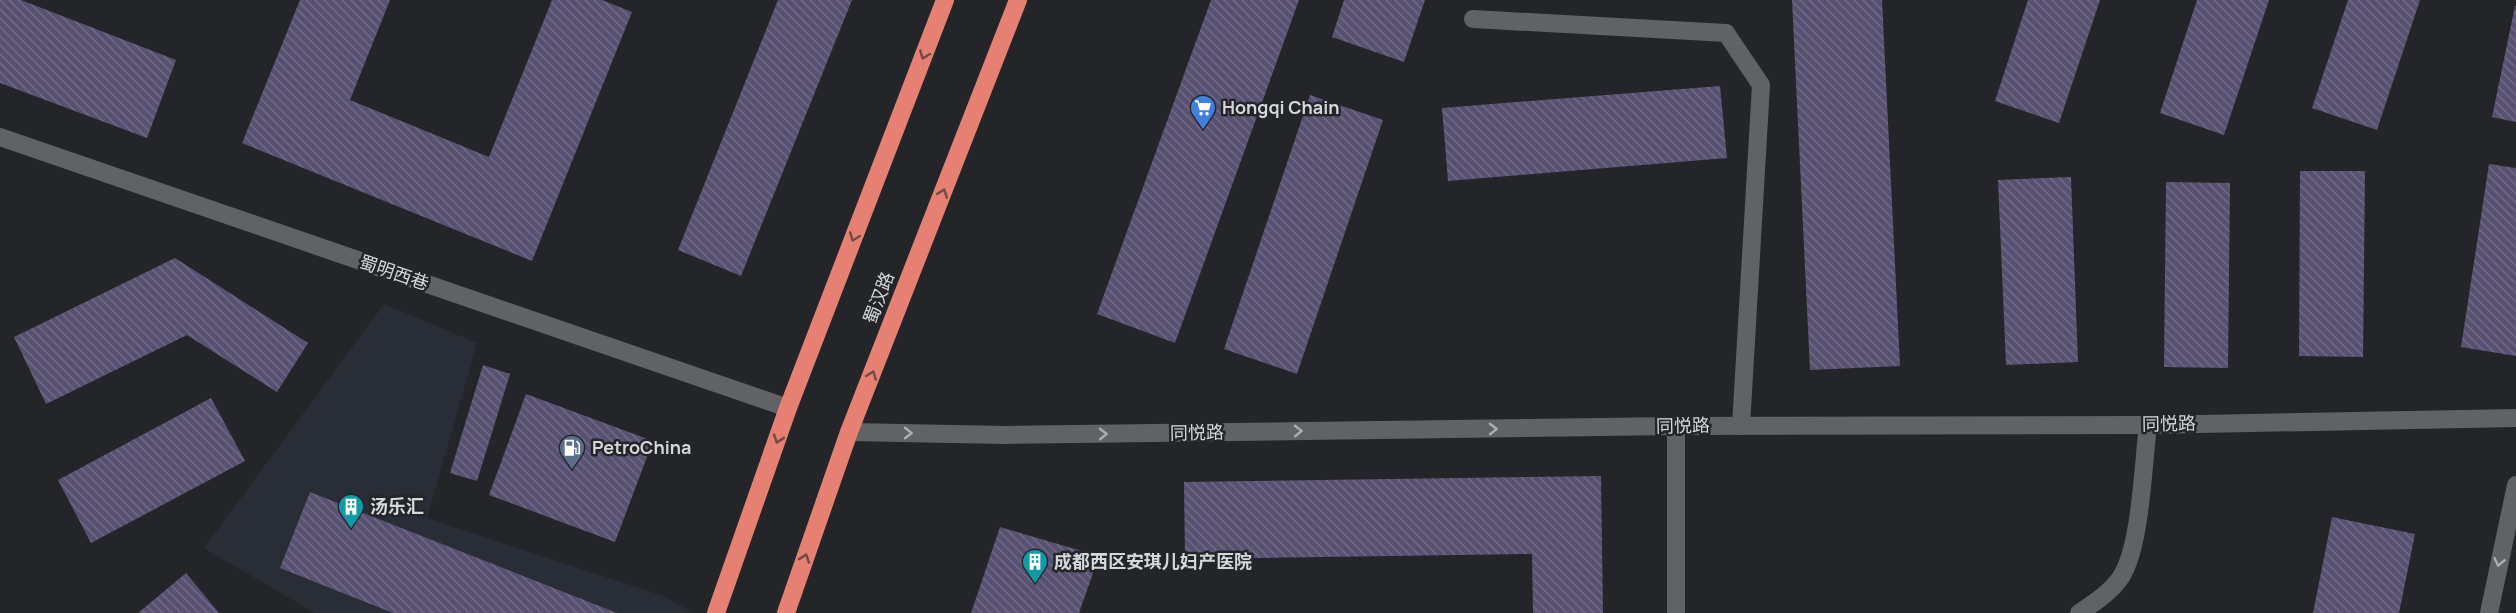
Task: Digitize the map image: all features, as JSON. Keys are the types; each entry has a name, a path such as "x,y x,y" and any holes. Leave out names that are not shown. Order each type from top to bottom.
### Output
{"highway":[{"path":"716,613 788,408 945,0"},
{"name":"蜀汉路","path":"786,613 849,432 1018,0"}],"street":[{"path":"1473,20 1726,33 1761,85 1741,426"},
{"name":"蜀明西巷","path":"0,137 788,408"},
{"name":"同悦路","path":"849,432 1005,435 1676,426 2148,424 2516,418"},
{"path":"2079,613 2105,594 2121,578 2133,552 2148,424"},
{"path":"1676,426 1676,613"},
{"path":"2489,613 2516,484"}],"shaded area":[{"path":"384,304 477,343 427,518 666,597 693,613 315,613 204,548"}],"building":[{"path":"0,0 21,0 176,60 147,138 0,83"},
{"path":"300,0 390,0 350,100 489,157 552,0 602,0 632,12 532,261 242,143"},
{"path":"778,0 852,0 741,276 678,250"},
{"path":"1211,0 1299,0 1175,343 1097,314"},
{"path":"1344,0 1425,0 1404,62 1332,37"},
{"path":"1792,0 1882,0 1900,366 1810,370"},
{"path":"2028,0 2100,0 2059,123 1995,101"},
{"path":"2197,0 2269,0 2224,135 2160,113"},
{"path":"2348,0 2420,0 2377,130 2312,108"},
{"path":"2516,6 2516,122 2492,117"},
{"path":"1720,86 1727,158 1448,181 1442,108"},
{"path":"1310,95 1383,120 1297,374 1224,349"},
{"path":"2489,164 2516,168 2516,356 2461,347"},
{"path":"2300,171 2365,171 2363,357 2299,356"},
{"path":"2071,177 2078,362 2006,365 1998,180"},
{"path":"2166,182 2230,183 2228,368 2164,367"},
{"path":"175,258 308,343 277,392 187,335 46,404 14,337"},
{"path":"483,365 510,374 477,481 450,473"},
{"path":"526,394 653,441 615,542 489,495"},
{"path":"211,398 245,461 91,543 58,480"},
{"path":"1601,476 1603,613 1533,613 1532,554 1185,559 1184,482"},
{"name":"汤乐汇","path":"310,492 617,613 393,613 280,568"},
{"path":"2332,517 2415,534 2399,613 2313,613"},
{"name":"成都西区安琪儿妇产医院","path":"1000,527 1099,556 1079,613 971,613"},
{"path":"186,573 219,613 138,613"}],"place":[{"name":"Hongqi Chain","path":"1203,131"},
{"name":"PetroChina","path":"572,471"},
{"name":"汤乐汇","path":"351,530"},
{"name":"成都西区安琪儿妇产医院","path":"1035,585"}]}
